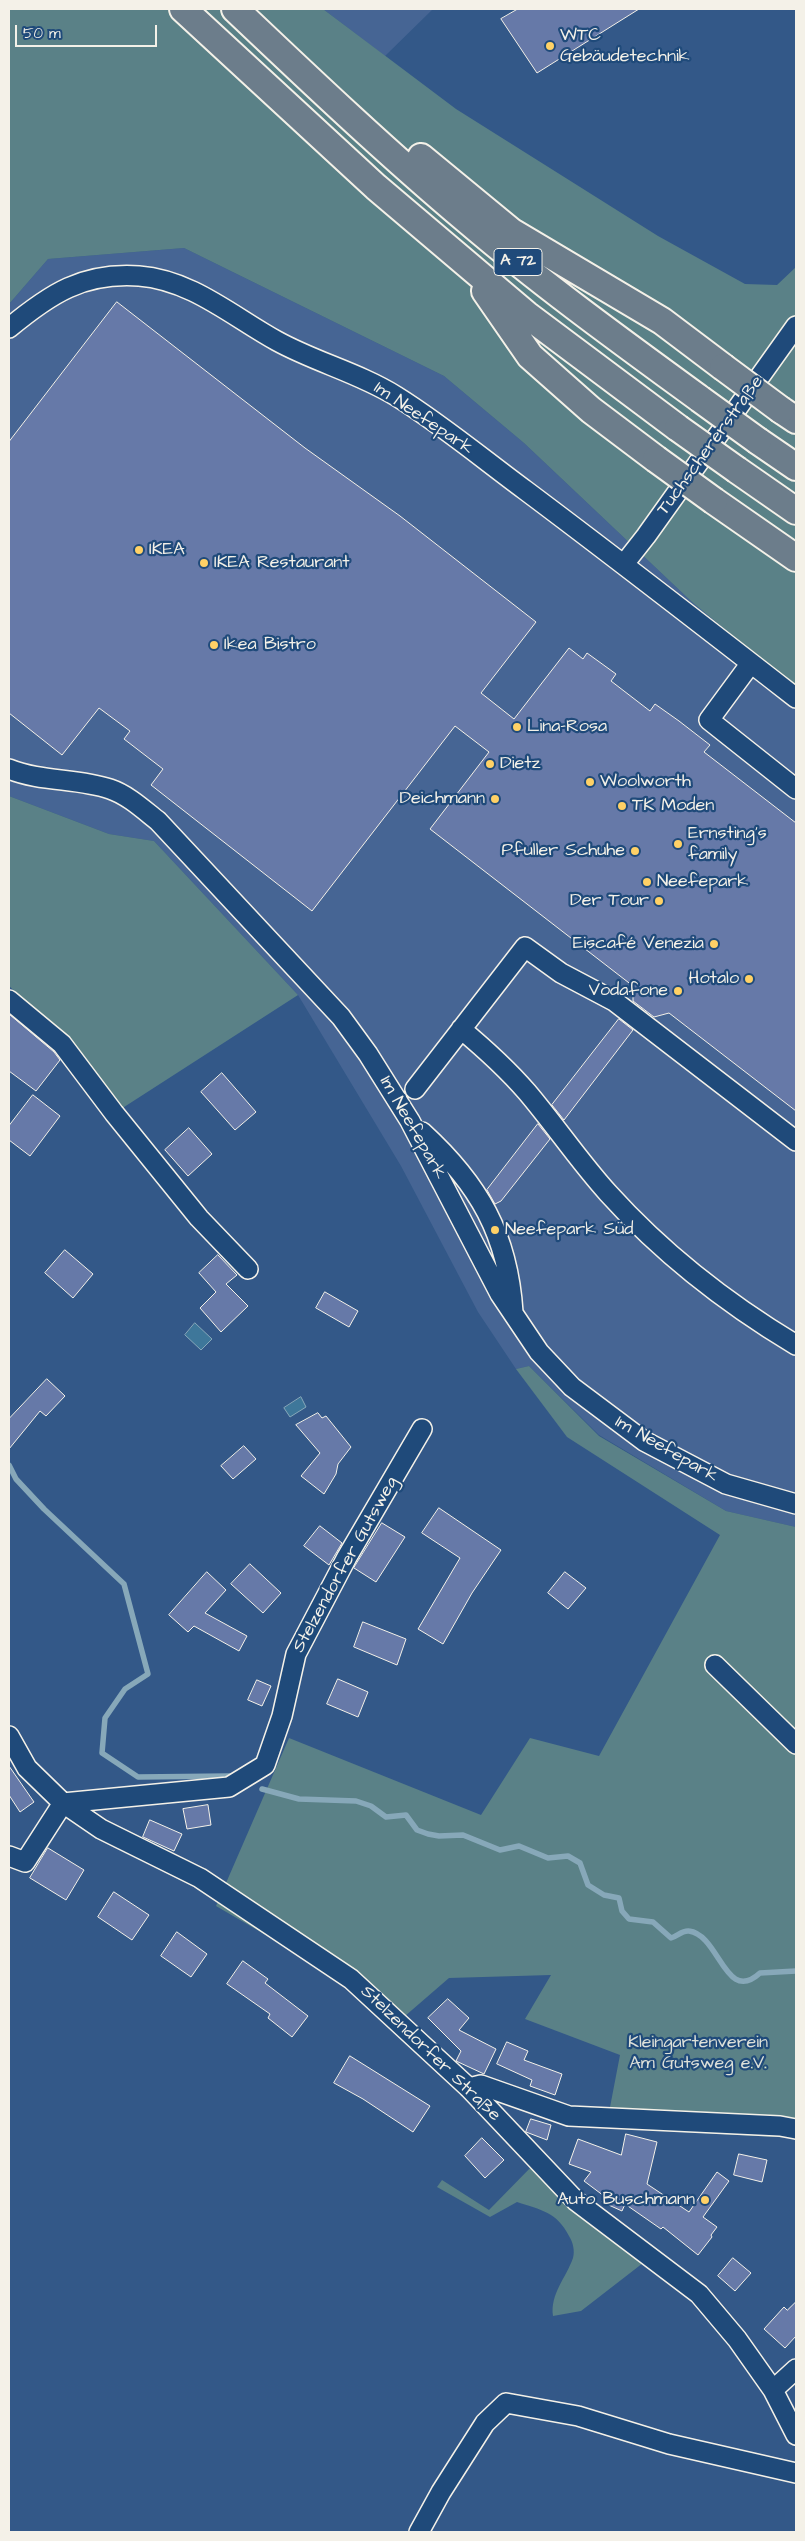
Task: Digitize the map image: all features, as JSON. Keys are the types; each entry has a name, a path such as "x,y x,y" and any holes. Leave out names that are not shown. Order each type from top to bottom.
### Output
{"highway":[{"name":"A 72","path":"182,9 293,113 527,315 678,428 796,511"},
{"name":"A 72","path":"235,9 345,114 470,223 554,290 700,399 796,467"},
{"path":"345,114 392,133 512,232 662,321 789,415"},
{"path":"467,263 530,356 592,410 656,459 796,558"}],"street":[{"name":"Im Neefepark","path":"9,328 38,304 65,288 94,278 140,276 164,280 193,291 286,346 396,396 624,564 796,698"},
{"name":"Tuchschererstraße","path":"624,564 796,326"},
{"path":"751,663 709,720 796,789"},
{"name":"Im Neefepark","path":"9,769 24,775 77,782 111,789 158,821 341,1017 368,1054 410,1122 500,1294 539,1352 572,1386 644,1441 726,1484 796,1504"},
{"path":"415,1089 525,947 562,973 614,1001 796,1141"},
{"path":"9,1000 62,1044 114,1113 199,1218 248,1269"},
{"path":"461,1029 496,1059 527,1092 607,1191 644,1230 707,1285 743,1312 796,1345"},
{"name":"Stelzendorfer Gutsweg","path":"63,1804 229,1787 265,1765 282,1716 296,1654 348,1557 422,1429"},
{"path":"715,1665 796,1744"},
{"name":"Stelzendorfer Straße","path":"9,1736 27,1768 63,1804 101,1829 144,1848 200,1878 351,1979 469,2088 576,2201 699,2294 737,2339 773,2390 796,2435"},
{"path":"9,1856 25,1862 63,1804"},
{"path":"469,2088 481,2085 569,2116 791,2124"},
{"path":"773,2390 796,2369"},
{"path":"419,2532 441,2492 485,2423 506,2403 578,2416 668,2444 796,2473"}],"shaded area":[{"path":"323,9 433,9 385,56"},
{"name":"Neefepark","path":"184,248 444,376 524,443 692,602 796,688 796,1527 726,1511 599,1435 529,1366 516,1369 478,1312 401,1166 298,995 154,841 109,834 9,796 9,304 48,259"},
{"path":"195,1323 212,1339 201,1350 185,1335"},
{"path":"301,1397 306,1407 290,1417 284,1408"}],"green space":[{"path":"9,9 323,9 456,109 658,236 745,284 777,285 796,267 796,688 692,602 524,443 444,376 184,248 48,259 9,304"},
{"path":"9,796 109,834 154,841 298,995 121,1109 73,1044 9,986"},
{"name":"Kleingartenverein Am Gutsweg e.V.","path":"529,1366 599,1436 726,1511 796,1527 796,2138 606,2128 620,2055 525,2019 551,1975 449,1978 390,2029 331,1973 216,1906 289,1738 481,1815 530,1738 599,1756 720,1535 567,1437 516,1369"},
{"path":"535,2163 643,2263 581,2311 553,2316 556,2293 570,2265 574,2252 570,2238 554,2217 541,2210 517,2202 490,2217 437,2187 442,2180 489,2210"}],"building":[{"name":"WTC Gebäudetechnik","path":"518,9 639,9 537,73 501,19"},
{"path":"117,302 305,448 400,516 536,622 481,693 514,719 569,648 583,659 587,653 616,674 611,681 650,711 655,704 679,721 710,745 704,752 796,823 796,1111 669,1013 654,1017 633,1001 633,986 430,829 489,752 455,726 312,911 151,785 163,769 124,739 130,731 99,708 62,755 9,713 9,442"},
{"path":"9,1014 54,1052 60,1060 36,1091 9,1071"},
{"path":"619,1019 633,1030 564,1120 552,1105"},
{"path":"222,1073 256,1112 235,1130 201,1092"},
{"path":"33,1095 60,1116 30,1156 9,1140 9,1126"},
{"path":"538,1124 550,1139 501,1201 495,1204 487,1190"},
{"path":"189,1128 212,1154 188,1176 165,1150"},
{"path":"65,1250 93,1274 73,1298 45,1273"},
{"path":"218,1255 237,1275 226,1284 248,1306 221,1332 200,1308 216,1292 199,1273"},
{"path":"325,1292 358,1311 349,1327 316,1308"},
{"path":"47,1379 65,1396 46,1416 40,1411 9,1449 9,1419"},
{"path":"318,1413 322,1418 326,1416 351,1447 338,1464 336,1474 324,1494 301,1476 320,1453 296,1425"},
{"path":"244,1446 256,1459 233,1479 221,1466"},
{"path":"439,1508 501,1550 472,1593 443,1644 418,1629 460,1558 422,1533"},
{"path":"382,1523 405,1537 376,1582 354,1568"},
{"path":"320,1526 342,1543 329,1565 304,1546"},
{"path":"250,1564 281,1593 263,1613 231,1584"},
{"path":"207,1572 226,1590 205,1613 247,1636 239,1651 194,1626 188,1632 169,1615"},
{"path":"565,1572 586,1588 568,1609 548,1593"},
{"path":"363,1622 406,1639 397,1665 354,1647"},
{"path":"338,1679 368,1692 358,1717 327,1704"},
{"path":"257,1680 271,1686 262,1706 248,1700"},
{"path":"9,1766 34,1802 20,1812 9,1795"},
{"path":"208,1805 211,1825 187,1829 183,1809"},
{"path":"150,1820 182,1834 174,1851 143,1837"},
{"path":"48,1848 84,1870 66,1900 30,1878"},
{"path":"114,1892 149,1915 132,1940 98,1917"},
{"path":"177,1932 207,1954 191,1977 161,1956"},
{"path":"243,1961 268,1979 265,1983 308,2016 292,2037 268,2018 270,2014 227,1984"},
{"path":"448,1999 469,2018 459,2030 496,2049 484,2074 456,2061 461,2051 428,2018"},
{"path":"507,2042 528,2051 524,2060 562,2074 555,2095 530,2086 532,2080 497,2064"},
{"path":"350,2056 430,2106 413,2132 363,2099 334,2083"},
{"path":"531,2119 551,2125 547,2140 526,2132"},
{"path":"626,2134 657,2142 647,2184 689,2212 717,2172 729,2181 703,2217 717,2227 698,2255 663,2227 661,2229 625,2204 622,2211 602,2202 604,2196 584,2181 591,2172 569,2164 578,2139 621,2155"},
{"path":"482,2138 504,2160 485,2178 465,2156"},
{"path":"739,2154 767,2160 762,2182 734,2175"},
{"path":"733,2258 751,2273 735,2291 718,2276"},
{"path":"796,2302 796,2336 785,2348 764,2329 784,2307 787,2310"}],"waterway":[{"path":"9,1465 16,1479 44,1509 124,1584 148,1674 125,1689 105,1718 102,1753 138,1777 229,1776"},
{"path":"262,1789 299,1799 356,1801 371,1806 386,1817 406,1815 417,1830 428,1834 439,1836 463,1835 500,1850 519,1846 548,1858 568,1856 580,1863 588,1885 604,1895 619,1898 622,1911 629,1919 653,1922 671,1938 687,1931 700,1935 730,1975 738,1980 748,1981 760,1973 796,1971"}],"place":[{"name":"WTC Gebäudetechnik","path":"550,46"},
{"name":"IKEA","path":"139,550"},
{"name":"IKEA Restaurant","path":"204,563"},
{"name":"Ikea Bistro","path":"214,645"},
{"name":"Lina-Rosa","path":"517,727"},
{"name":"Dietz","path":"490,764"},
{"name":"Woolworth","path":"590,782"},
{"name":"Deichmann","path":"495,799"},
{"name":"TK Moden","path":"622,806"},
{"name":"Ernsting's family","path":"678,844"},
{"name":"Pfuller Schuhe","path":"635,851"},
{"name":"Neefepark","path":"647,882"},
{"name":"Der Tour","path":"659,901"},
{"name":"Eiscafé Venezia","path":"714,944"},
{"name":"Hotalo","path":"749,979"},
{"name":"Vodafone","path":"678,991"},
{"name":"Neefepark Süd","path":"495,1230"},
{"name":"Auto Buschmann","path":"705,2200"}]}
